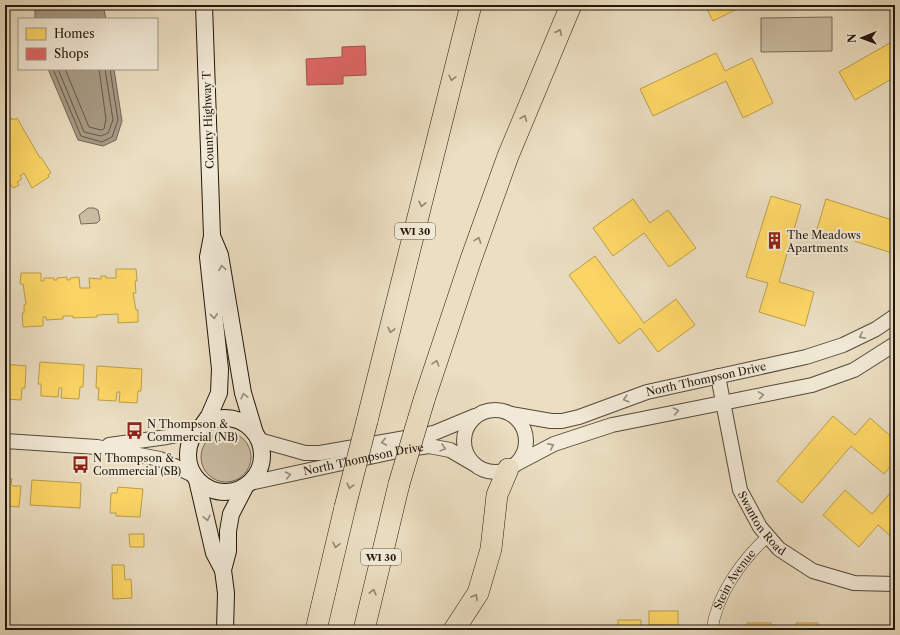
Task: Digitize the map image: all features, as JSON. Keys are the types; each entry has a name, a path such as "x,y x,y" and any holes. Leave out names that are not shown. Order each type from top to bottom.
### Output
{"highway":[{"name":"WI 30","path":"316,630 344,507 367,421 470,5"},
{"name":"WI 30","path":"364,630 399,484 424,400 471,259 508,156 571,5"},
{"path":"454,630 478,593 491,549 497,495 512,466"}],"main road":[{"name":"County Highway T","path":"200,428 209,416 219,393 220,369 208,257 212,236 204,5"},
{"name":"County Highway T","path":"212,236 220,256 243,393 257,437"},
{"path":"223,570 228,551 229,520 247,485 257,474 261,462 262,450 257,437 245,424 233,419 214,420 200,428 188,449 188,462 195,477 214,553 223,570 226,593 226,630"},
{"path":"195,477 211,490 220,492 228,492 247,485"}],"street":[{"name":"North Thompson Drive","path":"511,414 562,421 579,417 647,392 806,357 843,345 876,329 895,316"},
{"name":"North Thompson Drive","path":"512,466 554,444 612,425 722,401 812,385 854,370 895,344"},
{"name":"Swanton Road","path":"718,376 740,490 760,527 779,549 813,571 854,583 895,584"},
{"path":"493,409 502,410 511,414 519,420 524,428 526,447 522,456 512,466 491,472 474,464 468,456 464,446 464,435 468,424 475,416 484,411 493,409"},
{"name":"North Thompson Drive","path":"257,437 305,453 320,453 434,433 475,416"},
{"path":"97,447 167,437 200,428"},
{"path":"5,441 97,447 160,459 195,477"},
{"name":"North Thompson Drive","path":"247,485 429,446 450,450 474,464"},
{"name":"Stein Avenue","path":"712,630 717,612 737,569 753,550 768,536"}],"shaded area":[{"path":"832,17 832,51 761,52 761,18"},
{"path":"88,208 98,210 100,220 97,223 81,224 79,215"},
{"path":"231,432 236,433 244,439 250,447 250,467 244,475 236,481 221,482 216,481 208,475 202,467 201,452 202,447 208,439 216,433"}],"water":[{"path":"35,5 103,5 106,18 35,18"},
{"path":"48,70 114,70 122,121 116,140 103,146 78,140"}],"building: Homes":[{"path":"705,5 740,5 741,7 713,21"},
{"path":"895,40 895,77 855,100 839,72"},
{"path":"716,53 725,71 752,58 773,103 743,118 726,81 653,116 640,89"},
{"path":"12,118 13,120 17,118 40,158 41,157 51,173 48,175 49,177 32,188 24,173 20,176 22,179 17,182 19,185 13,188 11,185 5,188 5,123"},
{"path":"5,195 10,202 5,205"},
{"name":"The Meadows Apartments","path":"771,196 801,205 779,282 814,292 805,326 759,312 768,283 746,277"},
{"path":"633,199 650,223 668,210 696,248 669,267 644,233 613,256 593,228"},
{"path":"826,199 895,221 895,254 817,229"},
{"path":"595,256 644,323 676,299 695,325 658,352 640,328 619,344 569,275"},
{"path":"116,269 136,269 136,293 133,293 136,310 138,310 138,322 118,323 118,314 73,318 73,316 63,316 63,319 46,320 46,317 43,317 43,326 23,327 22,313 24,313 24,305 26,304 23,284 20,284 21,273 41,273 41,281 44,281 44,278 54,278 54,280 57,280 57,278 67,277 67,280 70,280 70,278 79,277 80,288 90,288 89,278 101,279 101,276 106,276 106,278 116,278"},
{"path":"40,362 84,365 83,387 80,387 79,399 61,398 62,388 59,388 58,397 41,396 41,384 38,384"},
{"path":"5,364 26,366 25,388 22,388 21,400 5,399"},
{"path":"97,366 142,369 141,391 138,391 137,403 119,402 120,392 117,392 116,401 98,400 99,388 96,388"},
{"path":"833,416 855,435 870,418 895,440 895,461 884,474 851,446 802,503 777,481"},
{"path":"5,479 12,479 11,484 13,486 21,486 19,507 5,506"},
{"path":"32,480 81,483 80,508 30,505"},
{"path":"118,487 143,489 140,517 116,516 116,513 110,513 111,493 117,493"},
{"path":"845,490 872,514 891,492 895,496 895,540 878,525 859,547 823,515"},
{"path":"129,534 144,534 144,547 130,547"},
{"path":"112,565 124,565 125,580 131,579 132,598 113,599"},
{"path":"649,611 678,611 678,625 649,625"},
{"path":"618,620 641,620 641,629 643,630 618,630"},
{"path":"747,623 771,623 771,630 747,630"},
{"path":"796,623 818,623 819,630 796,630"},
{"path":"843,626 866,626 866,630 843,630"}],"building: Shops":[{"path":"365,46 366,75 343,76 343,84 307,85 306,59 342,57 342,47"}],"place":[{"name":"The Meadows Apartments","path":"774,241"},
{"name":"N Thompson & Commercial (NB)","path":"134,430"},
{"name":"N Thompson & Commercial (SB)","path":"80,464"}]}
